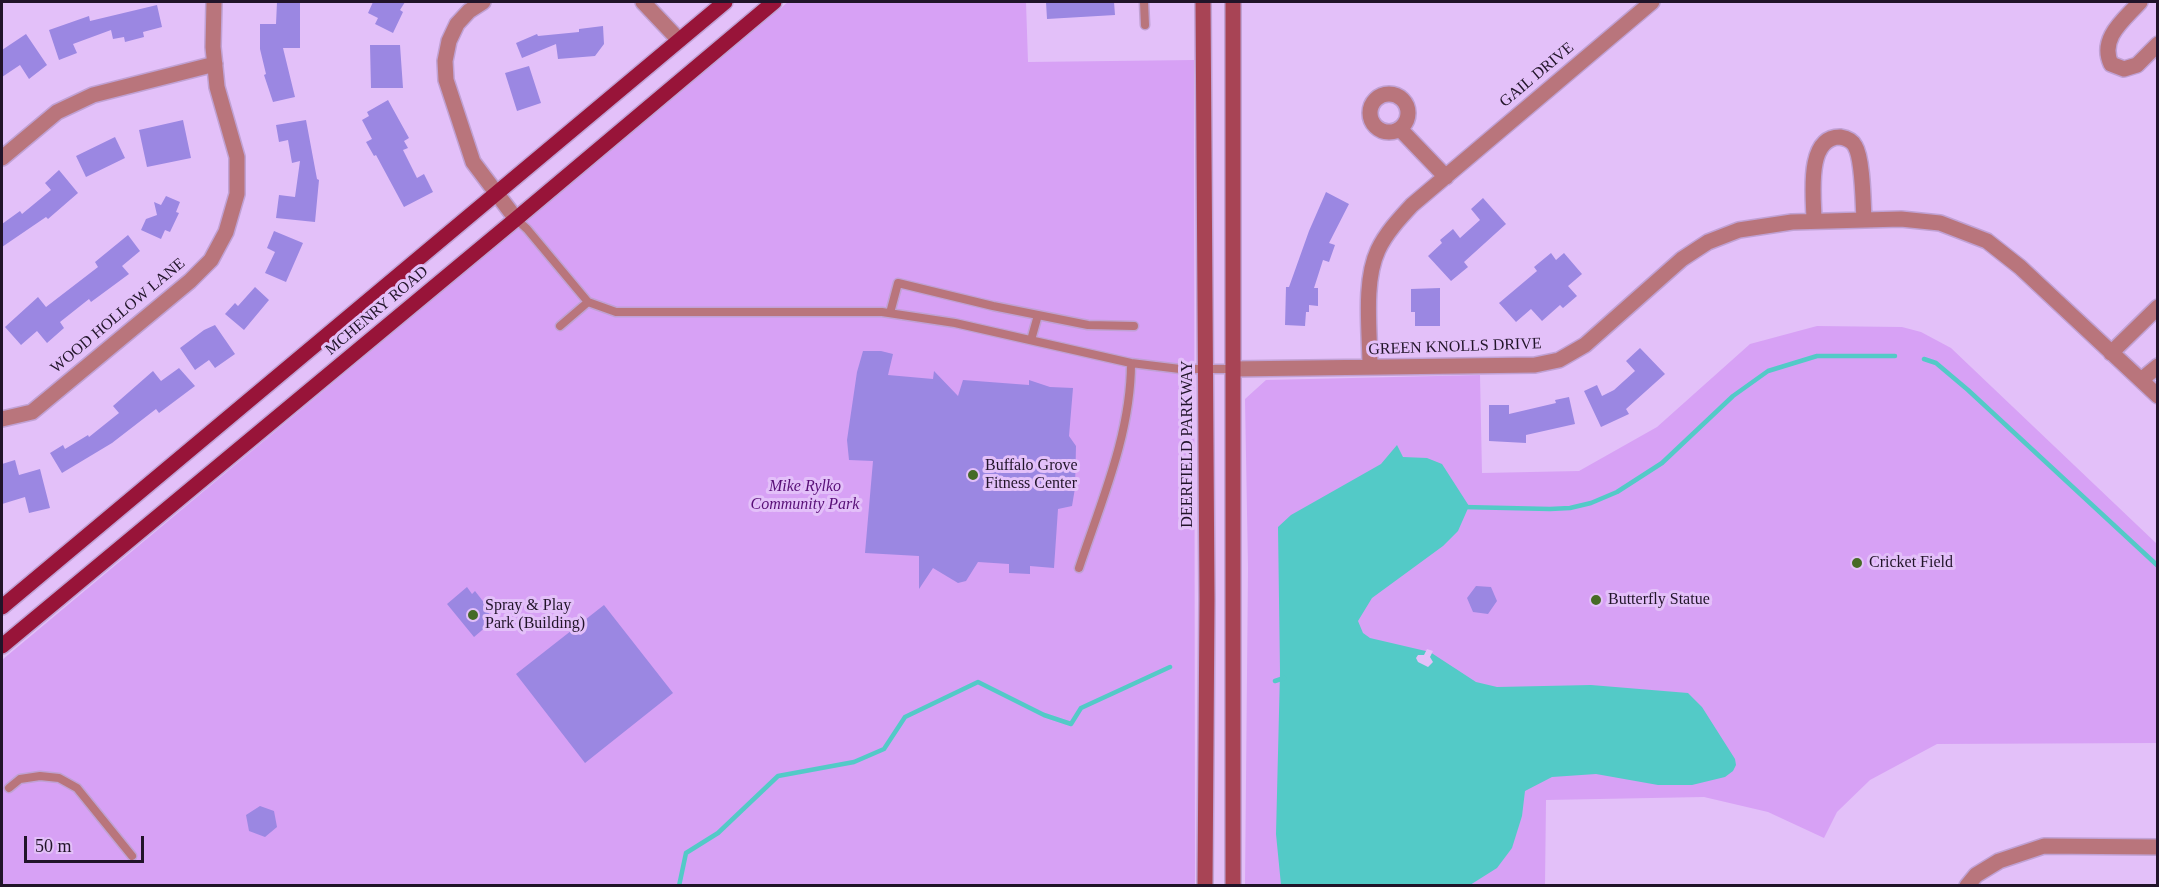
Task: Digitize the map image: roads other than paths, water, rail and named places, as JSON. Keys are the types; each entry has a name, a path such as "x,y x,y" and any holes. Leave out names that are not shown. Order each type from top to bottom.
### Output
{"main road":[{"name":"MCHENRY ROAD","path":"2,607 725,2"},
{"name":"MCHENRY ROAD","path":"2,646 774,2"},
{"name":"DEERFIELD PARKWAY","path":"1203,2 1207,587 1206,885"},
{"path":"1233,2 1233,885"}],"street":[{"name":"WOOD HOLLOW LANE","path":"2,419 32,412 190,281 211,260 226,232 237,195 237,157 217,87 214,63 214,2"},
{"path":"483,2 469,11 457,24 449,41 445,61 446,80 473,162 516,219"},
{"path":"643,2 680,40"},
{"name":"GAIL DRIVE","path":"1370,367 1369,281 1377,251 1390,229 1412,205 1652,2"},
{"path":"2140,2 2110,37 2106,53 2111,64 2124,69 2138,64 2157,44"},
{"path":"2,158 57,112 93,95 214,63"},
{"path":"1400,129 1446,177"},
{"path":"1814,221 1816,156 1823,144 1833,138 1843,137 1851,141 1858,153 1864,220"},
{"name":"GREEN KNOLLS DRIVE","path":"1232,369 1535,365 1559,360 1585,345 1682,259 1708,242 1739,230 1764,225 1814,221 1901,219 1940,223 1987,241 2020,267 2157,396"},
{"path":"2111,353 2157,306"},
{"path":"2141,380 2157,366"},
{"path":"1967,885 1999,861 2044,846 2157,847"}],"lane":[{"path":"1144,2 1145,25"},
{"path":"516,219 588,302 616,312 890,313 955,323 1131,363 1180,369 1232,369"},
{"path":"890,313 898,283 1088,325 1134,326"},
{"path":"560,326 588,302"},
{"path":"1031,340 1038,315"},
{"path":"1079,568 1114,464 1128,405 1131,363"},
{"path":"9,788 20,779 40,776 59,778 77,788 132,856"}],"waterway":[{"path":"1463,507 1550,509 1570,508 1591,503 1617,492 1662,463 1733,396 1768,371 1817,356 1895,356"},
{"path":"1924,359 1936,363 1968,390 2158,566"},
{"path":"679,886 686,853 718,833 778,776 854,762 884,749 905,717 978,682 1044,715 1071,724 1081,708 1170,667"},
{"path":"1275,681 1284,678"}],"place":[{"name":"Buffalo Grove Fitness Center","path":"973,475"},
{"name":"Cricket Field","path":"1857,563"},
{"name":"Butterfly Statue","path":"1596,600"},
{"name":"Spray & Play Park (Building)","path":"473,615"}],"park label":[{"name":"Mike Rylko Community Park","path":"805,496"}]}
